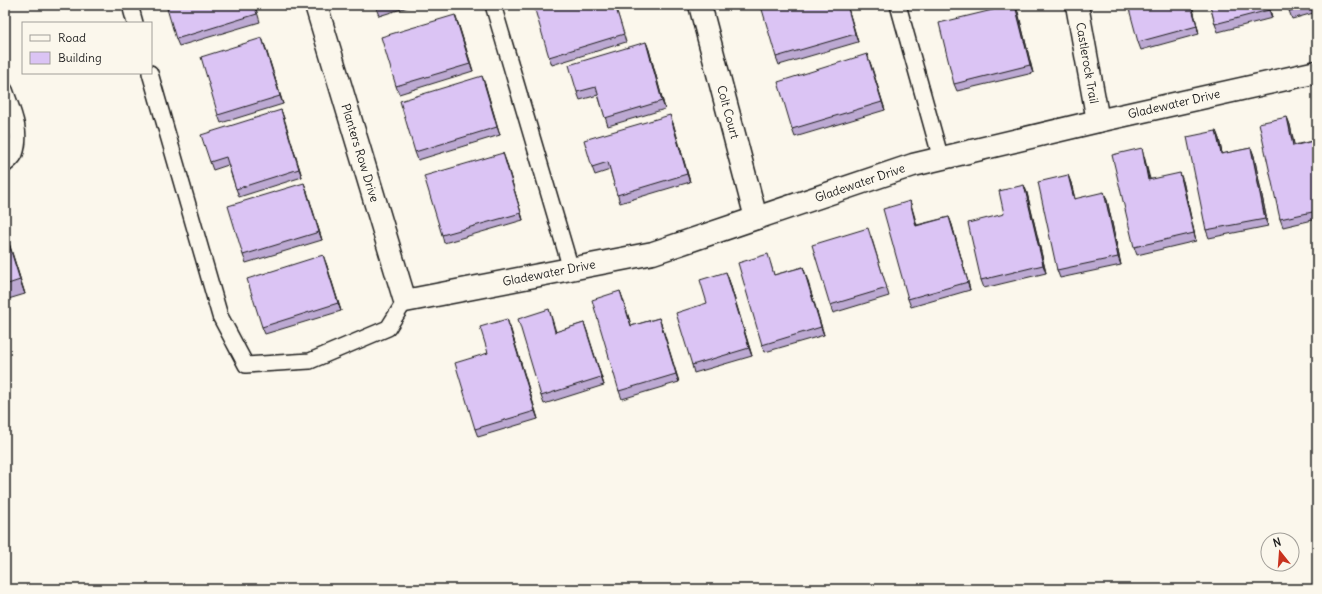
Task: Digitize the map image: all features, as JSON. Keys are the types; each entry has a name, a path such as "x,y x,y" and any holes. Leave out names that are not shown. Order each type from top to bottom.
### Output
{"street":[{"name":"Planters Row Drive","path":"316,5 405,301"},
{"name":"Colt Court","path":"700,5 756,218"},
{"name":"Castlerock Trail","path":"1077,5 1098,121"},
{"name":"Gladewater Drive","path":"405,301 653,253 913,165 1098,121 1317,72"}],"lane":[{"path":"130,5 135,22"},
{"path":"493,5 571,269"},
{"path":"898,5 941,159"},
{"path":"150,74 220,316 246,366 310,361 388,328 405,301"},
{"path":"5,90 15,116 18,138 15,155 5,165"}],"building":[{"path":"166,5 254,5 257,14 176,39"},
{"path":"375,5 384,5 376,8"},
{"path":"550,5 615,5 624,34 549,57 535,10"},
{"path":"847,5 855,34 776,57 761,6"},
{"path":"1015,5 1030,65 954,84 939,23"},
{"path":"1128,5 1191,5 1197,26 1138,42"},
{"path":"1210,5 1268,5 1269,10 1215,24"},
{"path":"1287,5 1311,5 1289,11"},
{"path":"455,15 470,64 396,86 381,37"},
{"path":"262,38 280,96 218,115 201,57"},
{"path":"646,42 662,101 605,118 596,87 577,92 569,65"},
{"path":"867,54 882,102 792,129 778,82"},
{"path":"482,76 497,127 415,152 400,101"},
{"path":"281,110 299,169 236,189 226,157 210,162 201,135"},
{"path":"670,115 687,174 617,195 608,162 592,167 584,140"},
{"path":"1287,117 1293,146 1317,140 1317,211 1280,219 1259,123"},
{"path":"1216,131 1221,154 1251,148 1265,219 1206,230 1187,137"},
{"path":"1142,148 1148,180 1180,173 1194,233 1134,247 1112,155"},
{"path":"503,153 521,213 442,235 424,176"},
{"path":"1068,175 1074,199 1104,192 1118,257 1057,270 1038,182"},
{"path":"304,183 319,232 243,255 228,206"},
{"path":"1024,185 1043,265 981,280 968,223 1004,214 999,191"},
{"path":"910,201 916,226 949,217 968,282 908,299 883,209"},
{"path":"868,228 887,288 830,305 812,245"},
{"path":"5,232 20,280 5,285"},
{"path":"768,254 774,275 803,267 821,327 762,345 738,263"},
{"path":"323,255 338,303 262,327 247,279"},
{"path":"726,272 749,348 692,365 676,313 707,303 700,280"},
{"path":"620,291 631,326 659,318 676,374 619,391 592,300"},
{"path":"549,309 555,332 584,323 601,377 541,396 518,319"},
{"path":"507,319 535,411 475,429 455,363 488,353 480,327"}]}
